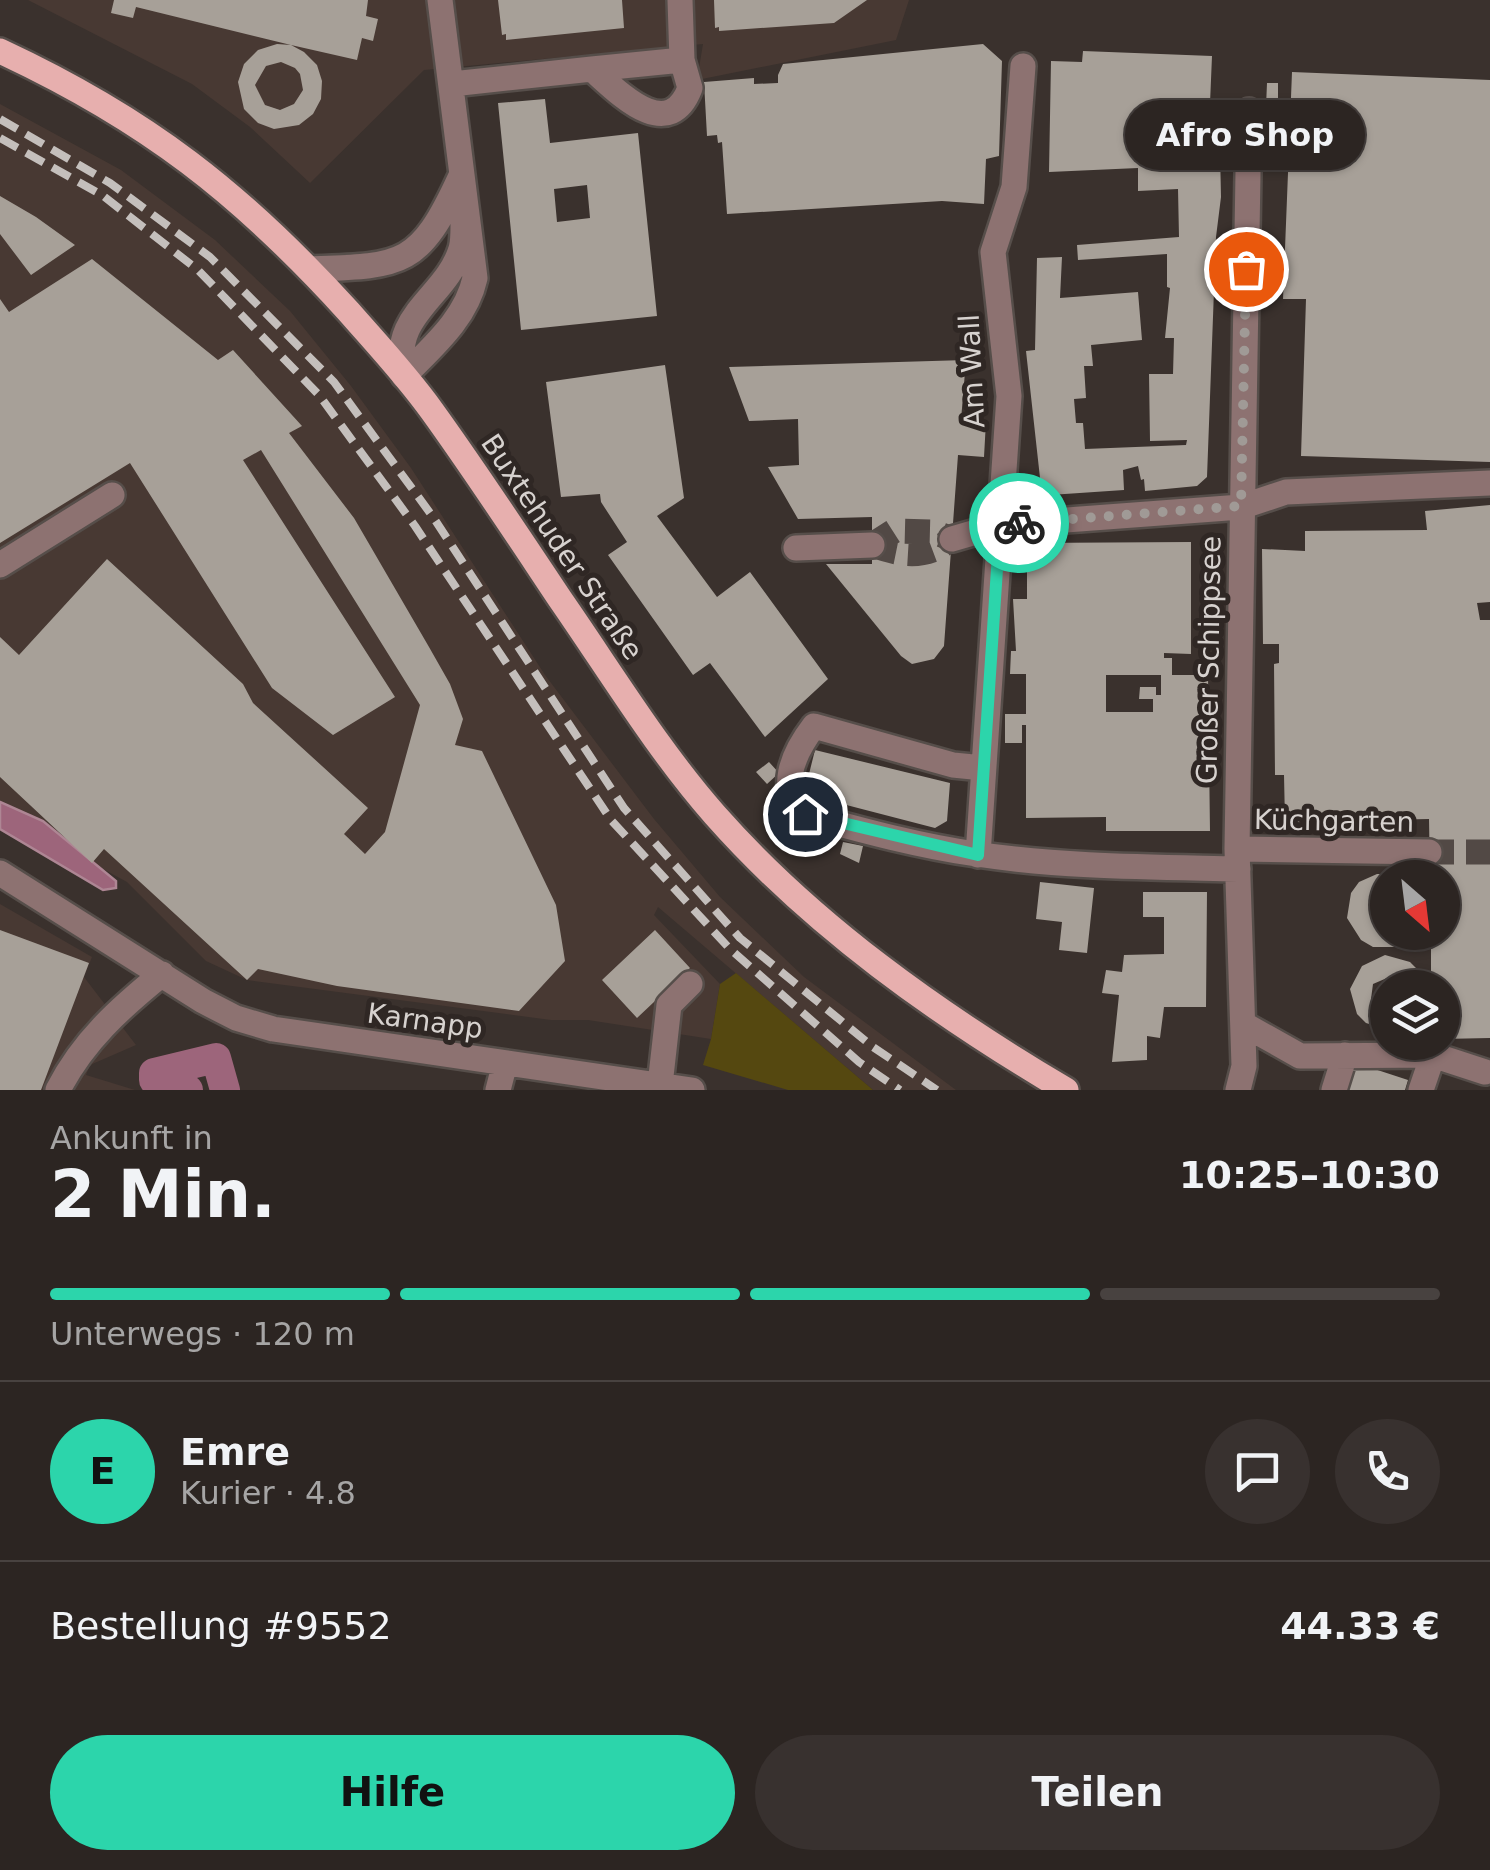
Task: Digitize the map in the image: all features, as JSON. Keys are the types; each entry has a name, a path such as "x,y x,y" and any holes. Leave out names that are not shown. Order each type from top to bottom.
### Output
{"main road":[{"name":"Buxtehuder Straße","path":"0,51 70,84 172,147 244,204 309,269 432,410 662,746 741,843 812,909 908,986 981,1039 1066,1090"}],"street":[{"path":"404,376 456,320 472,294 475,262 465,210 440,0"},
{"path":"592,69 653,114 664,114 680,105 690,88 682,60 680,0"},
{"path":"452,84 682,60"},
{"name":"Am Wall","path":"978,855 1009,396 992,252 1014,187 1023,66"},
{"name":"Großer Schippsee","path":"1238,1090 1244,1066 1238,859 1249,111"},
{"path":"309,269 376,266 408,256 429,237 462,174"},
{"path":"404,376 401,354 408,329 418,308 458,255 465,210"},
{"path":"952,539 1000,524 1241,506 1286,492 1490,482"},
{"path":"0,565 112,495"},
{"path":"796,548 872,545"},
{"name":"Küchgarten","path":"983,768 953,765 814,726 796,750 788,782 794,802 810,816 978,855 1111,867 1429,852"},
{"name":"Karnapp","path":"0,873 236,1018 273,1029 629,1086 692,1090"},
{"path":"58,1090 74,1059 112,1015 162,974"},
{"path":"660,1085 669,1005 690,984"},
{"path":"1243,1024 1300,1056 1370,1055"},
{"path":"1334,1090 1345,1055"},
{"path":"1422,1090 1431,1060"},
{"path":"1448,1060 1485,1072"},
{"path":"498,1090 504,1063"}],"shaded area":[{"path":"28,0 909,0 896,40 697,80 703,44 424,70 310,183 250,127 192,84"},
{"path":"0,104 121,170 215,240 290,311 411,468 545,675 654,819 720,897 804,977 956,1090 873,1090 658,907 654,915 720,984 711,1039 588,1020 551,1020 247,980 206,961 127,882 92,863 43,821 0,802"},
{"path":"0,802 43,821 116,881 116,888 103,890 0,829"},
{"path":"0,904 92,957 84,977 136,1045 90,1065 86,1075 135,1090 0,1090"},
{"path":"736,973 873,1090 788,1090 703,1065 720,984"}],"building":[{"path":"114,0 368,0 366,16 378,19 373,41 362,38 357,60 136,7 133,18 111,13"},
{"path":"498,0 622,0 624,28 506,40"},
{"path":"714,0 867,0 834,23 719,31 719,27 715,28"},
{"path":"277,44 291,45 304,52 317,65 322,81 321,99 313,114 299,125 274,129 258,123 244,109 238,82 244,64 258,50","holes":["281,62 295,68 303,90 294,104 280,110 265,105 255,85 266,66"]},
{"path":"983,44 1002,61 999,156 986,159 984,204 942,201 727,214 722,142 718,143 717,135 707,136 704,82 754,78 754,84 778,83 783,64"},
{"path":"1083,51 1212,56 1208,151 1220,151 1221,197 1207,477 1197,486 1145,491 1138,466 1123,470 1124,490 1050,495 1041,487 1026,351 1035,350 1037,258 1062,257 1060,298 1138,292 1142,340 1091,345 1093,366 1084,366 1086,398 1074,399 1076,423 1083,423 1085,449 1186,445 1187,440 1150,441 1149,374 1173,374 1174,338 1165,338 1170,288 1167,254 1078,260 1077,245 1179,237 1178,189 1138,191 1138,168 1049,172 1051,61 1082,62"},
{"path":"1292,72 1490,80 1490,462 1301,456 1306,299 1283,299"},
{"path":"1267,83 1278,83 1278,107 1266,107"},
{"path":"545,99 550,143 638,133 657,316 521,330 498,103","holes":["587,185 590,218 557,222 554,189"]},
{"path":"0,196 75,245 31,275 0,234"},
{"path":"92,259 218,360 233,350 302,426 289,433 354,518 429,647 450,684 463,719 455,745 482,751 556,905 565,961 519,1011 337,986 258,969 247,980 104,849 92,863 0,777 0,637 19,655 107,559 243,684 253,703 368,808 344,834 365,854 385,832 420,705 261,450 243,460 395,697 333,735 272,688 130,463 0,543 0,299 9,312"},
{"path":"966,360 961,420 986,421 984,457 958,455 944,646 934,659 912,664 901,656 826,564 872,564 872,517 798,519 768,467 799,465 798,419 749,421 729,367"},
{"path":"665,365 684,498 657,516 717,597 750,572 828,679 765,737 710,663 693,675 608,555 627,542 601,502 600,494 561,497 546,382"},
{"path":"1490,505 1490,602 1477,603 1480,620 1490,620 1490,1038 1460,1039 1460,970 1431,970 1431,950 1460,950 1460,860 1430,860 1429,819 1285,822 1284,775 1275,775 1274,664 1279,663 1279,644 1263,644 1262,549 1305,551 1305,531 1427,530 1425,511"},
{"path":"1191,542 1191,654 1164,653 1164,658 1172,658 1172,675 1208,675 1210,831 1106,831 1106,817 1026,818 1026,725 1022,725 1022,743 1005,743 1005,714 1026,714 1026,674 1010,674 1011,651 1016,651 1013,599 1027,599 1027,543","holes":["1106,675 1161,675 1161,695 1156,695 1156,687 1140,687 1139,699 1153,699 1153,712 1106,712"]},
{"path":"815,750 950,783 947,821 935,828 804,794"},
{"path":"769,762 779,773 767,784 756,772"},
{"path":"843,842 863,846 859,863 840,854"},
{"path":"1370,877 1370,945 1361,940 1347,918 1351,893 1359,882"},
{"path":"1040,882 1094,888 1087,953 1059,950 1062,922 1036,919"},
{"path":"1143,892 1207,892 1206,1007 1164,1007 1160,1038 1147,1036 1147,1060 1112,1062 1119,995 1102,993 1106,970 1122,972 1124,955 1164,954 1164,917 1143,917"},
{"path":"0,930 89,963 41,1090 0,1090"},
{"path":"655,930 690,968 637,1018 602,980"},
{"path":"1385,955 1410,962 1418,970 1370,970 1370,1024 1357,1014 1350,989 1362,966"},
{"path":"1353,1062 1408,1080 1405,1090 1344,1090"}],"waterway":[{"path":"188,1090 154,1080 154,1073 216,1058 225,1090"}],"tunnel":[{"path":"872,545 894,531 934,532 952,539"},
{"path":"872,545 914,554 933,550 952,539"},
{"path":"1429,852 1490,852"}],"railway":[{"path":"0,119 110,183 210,257 334,382 433,517 624,808 740,938 873,1047 937,1090"},
{"path":"0,138 102,195 198,270 319,395 415,526 611,820 730,949 859,1062 900,1090"}],"way so far":[{"path":"1019,523 1241,506 1246,269"}],"place":[{"name":"Afro Shop","path":"1246,269"}],"route":[{"path":"805,814 978,855 1000,524 1019,523"}]}
